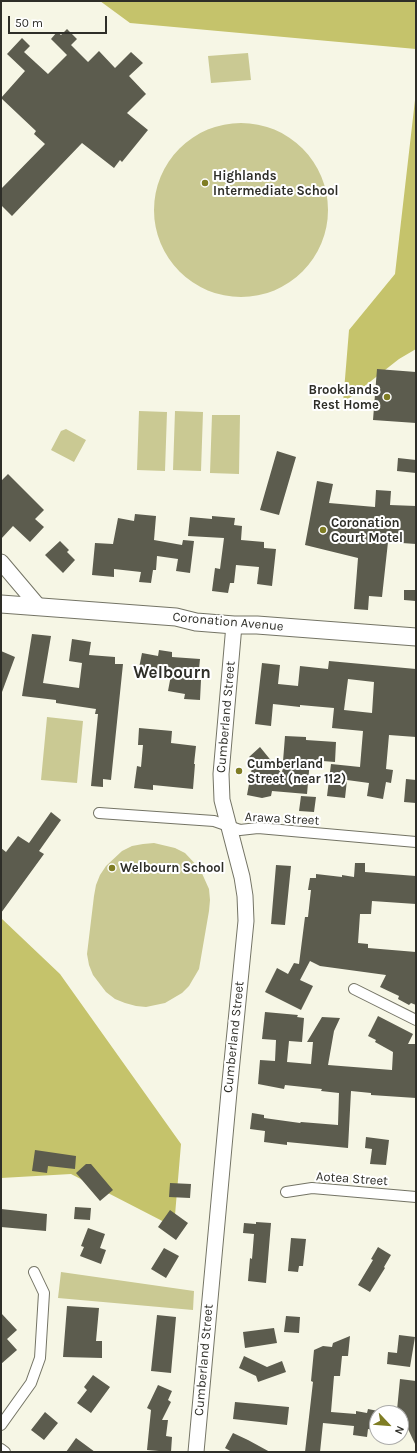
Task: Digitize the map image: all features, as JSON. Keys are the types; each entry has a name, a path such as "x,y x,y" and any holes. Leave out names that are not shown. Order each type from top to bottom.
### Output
{"highway":[{"name":"Coronation Avenue","path":"1,604 176,618 196,622 416,637"}],"main road":[{"path":"1,562 39,607"},
{"name":"Cumberland Street","path":"196,1452 228,1092 246,921 245,896 242,877 222,800 221,774 234,625"}],"street":[{"name":"Arawa Street","path":"100,813 214,820 240,830 258,828 416,842"},
{"path":"354,988 416,1020"},
{"name":"Aotea Street","path":"286,1192 312,1188 416,1197"},
{"path":"1,1424 31,1384 40,1358 44,1293 34,1272"},
{"path":"1,1449 5,1452"}],"shaded area":[{"path":"100,1 416,1 416,49 130,23"},
{"path":"248,53 251,80 211,83 208,56"},
{"path":"416,71 416,349 399,359 343,403 349,330 395,274 415,100"},
{"path":"250,123 274,129 290,137 303,148 314,161 322,177 327,193 327,227 322,243 314,259 303,272 290,283 266,294 250,297 232,297 216,294 192,283 179,272 168,259 160,243 155,227 154,201 157,185 168,161 179,148 192,137 208,129 224,124"},
{"path":"139,411 167,412 165,471 137,470"},
{"path":"175,411 203,412 201,471 173,470"},
{"path":"212,415 240,415 239,474 210,473"},
{"path":"66,429 86,440 74,462 51,450 61,431"},
{"path":"47,717 83,721 77,783 41,780"},
{"path":"154,843 175,848 185,853 200,869 209,889 210,900 199,969 189,986 182,993 165,1003 146,1007 125,1003 115,999 106,992 93,975 87,954 94,896 100,875 106,866 122,851 132,846"},
{"path":"1,918 60,974 181,1144 174,1227 71,1174 1,1178"},
{"path":"61,1272 194,1291 193,1310 58,1298"}],"building":[{"path":"67,29 77,39 71,45 88,62 99,51 115,68 131,52 143,63 129,76 146,94 127,113 148,130 122,162 120,160 114,168 82,143 12,216 1,205 1,189 45,144 34,134 36,131 1,98 25,71 7,54 22,38 30,46 24,52 48,74 67,55 51,39 57,32 61,35"},
{"name":"Brooklands Rest Home","path":"377,369 416,372 416,423 373,420"},
{"path":"277,451 296,457 279,515 260,510"},
{"path":"398,458 416,460 416,473 397,471"},
{"path":"8,474 44,510 35,519 44,527 30,542 13,526 1,539 1,481"},
{"path":"317,481 333,484 329,503 375,507 376,490 391,491 390,505 416,506 416,544 388,542 382,597 369,596 368,610 354,609 358,558 305,545"},
{"path":"135,514 156,516 154,540 182,545 183,540 194,541 190,573 176,571 178,559 157,556 156,570 153,570 151,583 139,582 141,572 114,569 114,577 92,575 95,543 113,544 118,518 134,521"},
{"path":"212,516 235,518 234,525 242,526 241,540 264,542 264,548 276,549 272,586 257,584 259,567 236,565 234,583 230,583 228,593 212,591 215,568 220,569 224,538 188,536 190,517 212,519"},
{"path":"60,541 69,550 67,552 75,560 63,573 45,555"},
{"path":"404,590 416,590 416,601 404,600"},
{"path":"32,634 51,636 43,683 79,688 82,663 69,661 72,639 91,642 89,655 115,657 115,664 123,664 111,780 103,779 103,787 91,786 98,714 95,714 96,709 56,703 56,700 22,696"},
{"path":"159,650 172,652 172,657 200,659 198,680 201,680 200,700 184,699 185,694 168,691 171,675 139,668 142,653 158,656"},
{"path":"1,651 15,657 2,692 1,692"},
{"path":"329,661 416,669 416,737 389,735 386,769 393,770 391,783 386,782 383,799 367,796 369,783 347,780 345,798 327,796 331,764 360,767 363,731 332,728 334,708 300,705 300,707 273,704 271,726 255,724 262,663 280,665 278,684 298,686 300,666 328,669","holes":["348,679 374,682 372,713 344,710"]},
{"path":"139,728 172,731 171,743 196,746 193,789 153,785 153,790 134,788 137,766 141,767 143,745 138,745"},
{"path":"285,736 306,737 306,740 336,742 335,762 310,760 307,794 272,791 271,796 262,798 247,795 253,762 249,757 260,747 282,774"},
{"path":"406,779 416,780 416,803 404,802"},
{"path":"301,796 316,797 314,812 299,811"},
{"path":"51,812 61,820 39,851 44,854 1,913 1,848 6,852 18,836 29,843"},
{"path":"355,863 365,863 365,872 416,876 416,904 372,901 371,914 360,914 358,943 368,944 368,948 416,952 416,1005 411,1003 409,1005 398,999 399,996 380,987 386,975 320,966 310,961 300,980 313,986 301,1010 265,992 277,968 288,974 294,963 299,964 305,917 308,917 311,890 308,890 310,878 316,878 316,874 354,877"},
{"path":"276,865 291,866 285,925 271,924"},
{"path":"265,1012 298,1015 297,1017 304,1018 302,1042 289,1041 287,1062 311,1064 313,1042 307,1042 322,1017 340,1018 334,1031 328,1065 392,1070 393,1052 375,1042 376,1040 368,1036 378,1016 413,1034 408,1044 416,1044 416,1098 371,1095 371,1093 351,1091 348,1148 287,1142 287,1145 264,1142 265,1131 250,1129 252,1113 264,1115 264,1118 300,1123 338,1125 339,1093 321,1091 322,1089 285,1085 284,1089 258,1084 260,1060 275,1061 276,1040 262,1039"},
{"path":"366,1137 389,1140 386,1165 370,1164 372,1149 365,1148"},
{"path":"35,1150 76,1156 75,1169 48,1166 47,1173 32,1171"},
{"path":"86,1164 91,1164 113,1190 100,1201 76,1173"},
{"path":"170,1183 191,1184 190,1198 169,1197"},
{"path":"75,1207 91,1208 90,1220 74,1219"},
{"path":"1,1209 47,1214 46,1231 1,1227"},
{"path":"170,1210 188,1223 176,1240 158,1227"},
{"path":"256,1222 271,1223 266,1283 248,1281 254,1234 243,1233 244,1223 256,1224"},
{"path":"88,1228 105,1234 100,1248 106,1250 101,1264 80,1256 84,1247 81,1246"},
{"path":"291,1238 306,1239 303,1266 299,1266 298,1272 288,1271"},
{"path":"378,1247 391,1255 370,1292 358,1285 373,1260 371,1259"},
{"path":"164,1248 179,1256 166,1278 151,1269"},
{"path":"67,1306 99,1308 96,1341 102,1341 102,1358 63,1357"},
{"path":"1,1313 17,1330 7,1339 17,1350 1,1364"},
{"path":"157,1315 176,1317 171,1373 151,1371"},
{"path":"286,1316 300,1317 299,1333 284,1332"},
{"path":"274,1328 277,1343 245,1348 243,1332"},
{"path":"399,1335 415,1337 410,1367 387,1364 388,1352 397,1353"},
{"path":"350,1336 348,1356 342,1356 340,1376 334,1376 331,1412 356,1414 356,1411 367,1413 369,1409 369,1429 367,1437 353,1435 354,1426 323,1423 320,1452 305,1452 313,1382 311,1381 314,1350 323,1346 332,1347 333,1343"},
{"path":"244,1356 267,1367 282,1361 286,1372 258,1382 256,1376 239,1368"},
{"path":"93,1375 110,1387 91,1413 77,1403 87,1390 84,1387"},
{"path":"400,1379 416,1381 416,1446 409,1431 409,1405 397,1405"},
{"path":"158,1385 172,1391 168,1400 171,1402 162,1420 168,1420 166,1436 172,1437 171,1452 147,1450 151,1410 147,1408"},
{"path":"235,1402 289,1407 287,1425 233,1419"},
{"path":"45,1412 58,1423 44,1440 31,1430"},
{"path":"233,1433 270,1452 232,1452 225,1448"},
{"path":"76,1438 95,1452 66,1452"}],"place":[{"name":"Highlands Intermediate School","path":"205,183"},
{"name":"Brooklands Rest Home","path":"387,397"},
{"name":"Coronation Court Motel","path":"323,530"},
{"name":"Cumberland Street (near 112)","path":"239,771"},
{"name":"Welbourn School","path":"112,868"}],"district":[{"name":"Welbourn","path":"172,673"}]}
